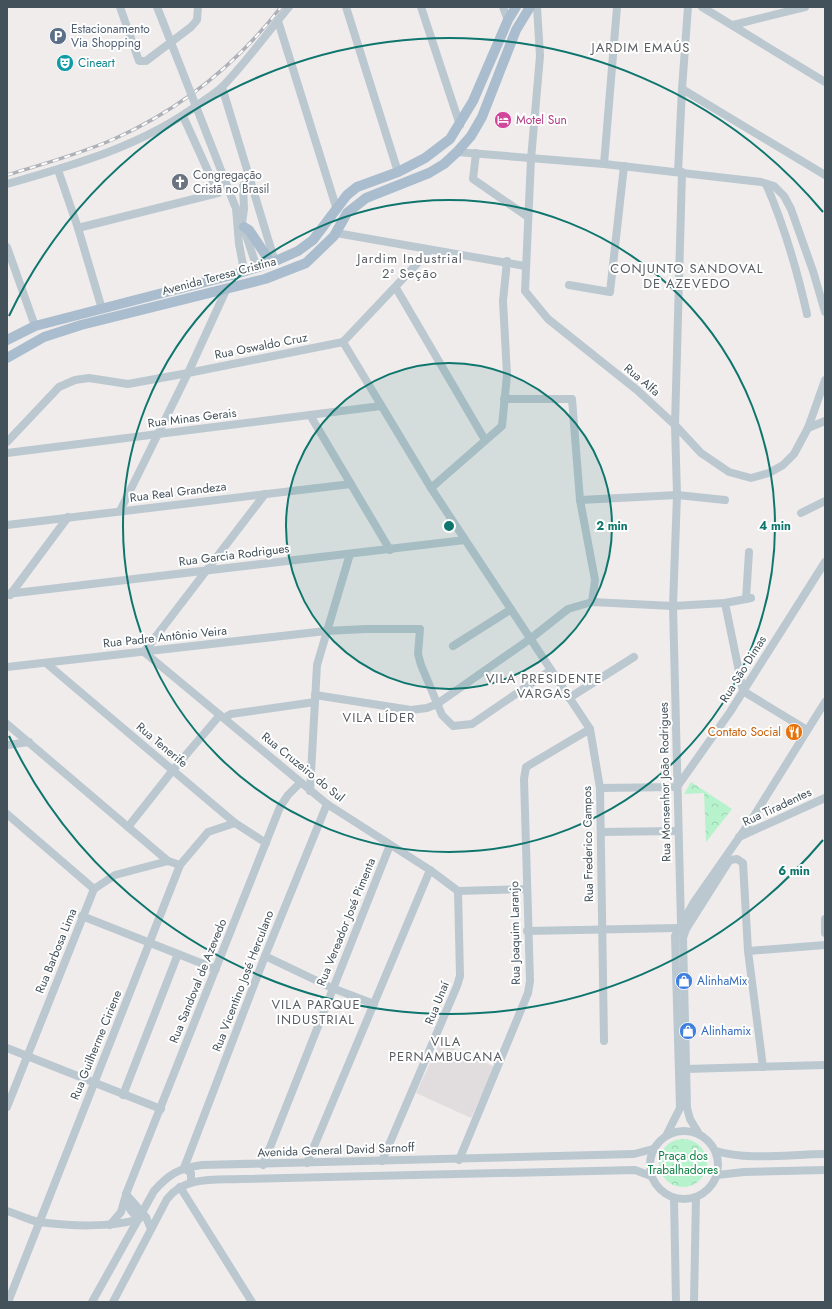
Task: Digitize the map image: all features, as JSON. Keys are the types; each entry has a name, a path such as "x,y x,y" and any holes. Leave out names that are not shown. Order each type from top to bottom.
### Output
{"main road":[{"name":"Avenida Teresa Cristina","path":"7,340 35,326 257,268 298,251 313,240 347,195 357,186 398,172 425,158 450,139 460,125 473,101 508,20 516,7"},
{"name":"Avenida Teresa Cristina","path":"7,358 44,337 74,327 266,279 306,263 321,250 336,233 348,213 366,198 429,173 444,164 471,136 482,117 516,30 530,7"},
{"path":"243,225 249,230 273,262"},
{"path":"227,288 233,281 254,274 257,268"}],"street":[{"path":"120,7 139,62 146,61 191,27 197,20 198,7"},
{"path":"157,7 243,225 257,268"},
{"path":"7,184 58,170 116,150 149,135 183,116 222,87 289,7"},
{"path":"346,7 398,172"},
{"path":"421,7 460,125"},
{"path":"503,7 508,20"},
{"name":"Rua Alfa","path":"537,7 540,56 531,159 525,291 548,319 637,390 675,425 701,453 729,472 751,478 769,473 783,465 794,454 808,428 825,380"},
{"path":"604,164 617,7"},
{"name":"Rua Monsenhor João Rodrigues","path":"688,7 682,89 673,606 678,831 683,938 687,1108 690,1119 700,1134"},
{"path":"702,7 825,82"},
{"path":"732,25 805,7"},
{"path":"278,21 337,210"},
{"path":"222,87 250,178 273,262"},
{"path":"682,89 825,175"},
{"path":"78,228 218,193 183,116"},
{"path":"457,152 680,172 774,186 784,196 791,209 813,271 825,312"},
{"path":"476,153 473,179 528,217"},
{"path":"569,284 610,292 624,166"},
{"path":"58,170 78,228 102,309"},
{"path":"243,225 243,186 250,178"},
{"path":"766,184 780,219 800,284 807,314"},
{"path":"236,207 239,244 243,265 240,272"},
{"path":"336,233 525,266"},
{"path":"7,246 35,326"},
{"path":"343,342 396,288 430,250"},
{"path":"431,488 502,426 507,358 503,301 507,262"},
{"path":"120,511 188,373 227,288"},
{"path":"396,288 486,440"},
{"name":"Rua Oswaldo Cruz","path":"7,442 59,387 75,380 89,378 128,384 343,342"},
{"name":"Rua Frederico Campos","path":"343,342 431,488 510,610 590,729 600,788 601,931 604,1042"},
{"path":"504,399 572,399 580,500 595,580 592,602"},
{"name":"Rua Minas Gerais","path":"7,453 381,406"},
{"path":"310,415 390,550"},
{"path":"808,428 825,421"},
{"name":"Rua Real Grandeza","path":"7,525 351,484"},
{"path":"144,652 265,494"},
{"path":"580,500 676,495 725,500"},
{"path":"801,513 825,501"},
{"path":"8,596 68,517"},
{"name":"Rua Garcia Rodrigues","path":"8,596 206,570 390,550 465,540"},
{"path":"128,827 173,770 222,716 315,699 411,710 427,708 437,704 530,639 568,609 592,602 673,606 725,603 749,599 749,552"},
{"path":"310,791 317,665 350,554"},
{"name":"Rua São Dimas","path":"677,787 743,691 825,562"},
{"path":"725,603 743,691 807,730"},
{"path":"453,646 510,610"},
{"name":"Rua Padre Antônio Veira","path":"7,667 326,631 366,628 420,630 418,654 437,704"},
{"name":"Rua Cruzeiro do Sul","path":"144,652 327,804 430,870 458,891"},
{"path":"569,698 634,657"},
{"name":"Rua Tenerife","path":"46,663 236,823 266,843"},
{"path":"437,704 442,715 453,726 472,724 551,670"},
{"path":"682,927 730,860 752,819 825,702"},
{"path":"7,724 168,861 180,865"},
{"name":"Rua Joaquim Laranjo","path":"459,1160 528,993 530,981 527,931 524,779 526,767 590,729"},
{"path":"7,745 29,742"},
{"name":"Rua Sandoval de Azevedo","path":"110,1225 121,1212 126,1194 280,807 288,794 300,783"},
{"path":"600,788 677,787"},
{"name":"Rua Tiradentes","path":"743,836 825,798"},
{"name":"Rua Vicentino José Herculano","path":"184,1168 265,956 327,804"},
{"path":"7,814 94,889 115,875 168,861"},
{"name":"Rua Guilherme Ciriene","path":"8,1302 38,1222 180,865 208,832 236,823"},
{"path":"601,832 678,831"},
{"path":"682,927 694,902 743,836"},
{"name":"Rua Vereador José Pimenta","path":"263,1164 390,845"},
{"path":"730,860 737,859 743,863 748,951 763,1067"},
{"path":"308,1163 430,870"},
{"name":"Rua Barbosa Lima","path":"7,1108 94,889"},
{"path":"458,891 526,890"},
{"name":"Rua Unaí","path":"382,1161 458,986 460,976 458,891"},
{"path":"681,899 684,903 694,902"},
{"path":"82,916 216,969"},
{"path":"825,919 825,933"},
{"path":"527,931 601,931 682,927"},
{"name":"Rua Monsenhor João Rodrigues","path":"667,1134 680,1108 675,936 682,927"},
{"path":"748,951 825,945"},
{"path":"123,1095 178,954"},
{"path":"265,956 332,988 374,1004"},
{"path":"7,1048 94,1084 161,1109"},
{"path":"686,1069 825,1065"},
{"path":"688,1131 700,1134 712,1144 716,1151 719,1164 717,1175 712,1186 696,1197 686,1199 674,1198 663,1192 655,1184 651,1176 649,1162 653,1150 667,1134 688,1131"},
{"name":"Avenida General David Sarnoff","path":"92,1302 154,1191 166,1178 184,1168 202,1165 459,1160 634,1154 653,1150"},
{"path":"716,1151 728,1155 744,1156 825,1154"},
{"path":"184,1168 191,1173 191,1182"},
{"path":"113,1302 167,1199 180,1187 191,1182 241,1179 635,1170 651,1176"},
{"path":"717,1175 744,1172 825,1170"},
{"path":"180,1187 252,1302"},
{"path":"126,1194 140,1216 151,1228"},
{"path":"694,1302 694,1219 696,1197"},
{"path":"674,1198 676,1302"},
{"path":"7,1210 38,1222 110,1225 140,1216"}],"shaded area":[{"path":"440,1042 495,1067 471,1118 416,1093"}],"green space":[{"path":"691,782 732,809 706,842 704,793 684,794"},
{"name":"Praça dos Trabalhadores","path":"678,1139 688,1139 697,1143 703,1149 706,1154 706,1172 697,1183 688,1187 678,1187 669,1183 663,1177 659,1168 659,1158 663,1149 669,1143"}],"railway":[{"path":"7,175 114,139 162,114 206,84 245,48 281,7"}],"place":[{"name":"Estacionamento Via Shopping","path":"58,36"},
{"name":"Cineart","path":"65,63"},
{"name":"Motel Sun","path":"503,120"},
{"name":"Congregação Cristã no Brasil","path":"180,182"},
{"name":"Contato Social","path":"794,732"},
{"name":"AlinhaMix","path":"684,981"},
{"name":"Alinhamix","path":"688,1031"}],"district":[{"name":"JARDIM EMAÚS","path":"641,47"},
{"name":"Jardim Industrial 2ª Seção","path":"410,266"},
{"name":"CONJUNTO SANDOVAL DE AZEVEDO","path":"687,276"},
{"name":"VILA PRESIDENTE VARGAS","path":"544,686"},
{"name":"VILA LÍDER","path":"379,717"},
{"name":"VILA PARQUE INDUSTRIAL","path":"316,1012"},
{"name":"VILA PERNAMBUCANA","path":"446,1048"}]}
